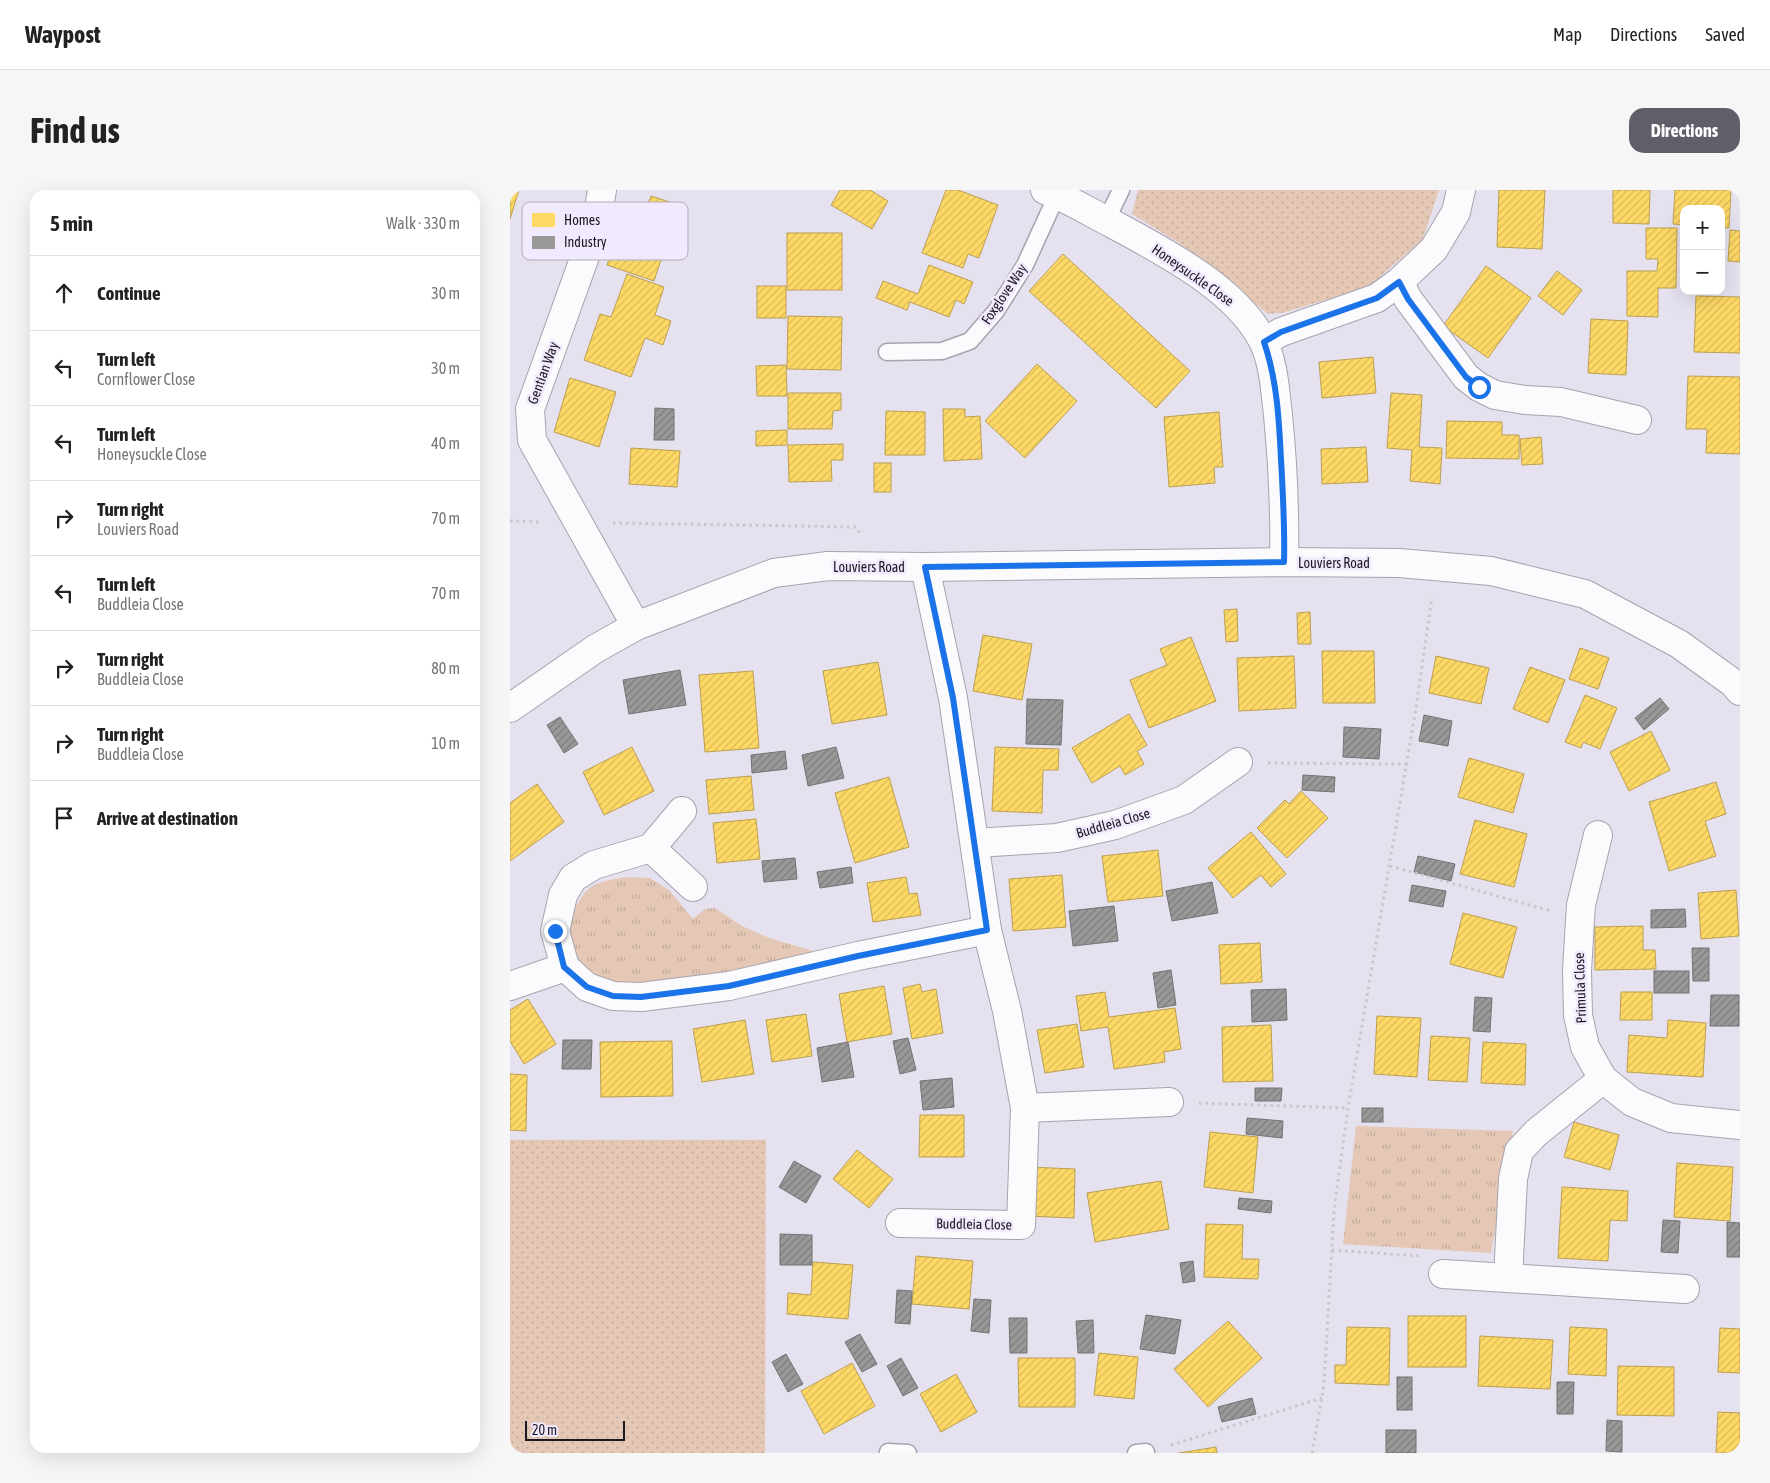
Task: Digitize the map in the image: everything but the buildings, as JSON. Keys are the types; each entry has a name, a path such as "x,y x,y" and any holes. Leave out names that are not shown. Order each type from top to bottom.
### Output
{"street":[{"path":"1264,342 1281,332 1377,298 1399,282 1434,249 1456,212 1461,190"},
{"name":"Honeysuckle Close","path":"1051,192 1161,250 1218,289 1251,321 1264,342 1274,379 1280,433 1285,527 1284,562"},
{"name":"Gentian Way","path":"584,260 530,409 532,440 636,626"},
{"path":"1399,282 1408,299 1466,377 1479,387 1496,395 1525,400 1561,402 1637,420"},
{"name":"Louviers Road","path":"510,708 595,650 636,626 774,573 828,566 925,567 1284,562 1399,563 1491,571 1585,594 1679,644 1733,683 1740,691"},
{"name":"Buddleia Close","path":"900,1223 1021,1225 1026,1108 1007,1011 987,930 953,698 925,567"},
{"name":"Buddleia Close","path":"975,844 1057,838 1115,825 1184,800 1238,762"},
{"path":"682,811 651,848 594,865 573,878 562,896 555,931 564,967 587,987 613,996 641,997 729,986 858,956 987,930"},
{"name":"Primula Close","path":"1598,835 1581,905 1580,920 1577,971 1578,1016 1585,1047 1603,1079 1632,1102 1671,1118 1740,1125"},
{"path":"651,848 693,887"},
{"path":"510,986 564,967"},
{"path":"1508,1278 1513,1179 1519,1151 1536,1133 1603,1079"},
{"path":"1026,1108 1169,1102"},
{"path":"1443,1274 1685,1289"}],"lane":[{"path":"1106,221 1121,190"},
{"name":"Foxglove Way","path":"887,352 942,351 970,341 996,311 1025,265 1051,192"},
{"path":"888,1452 908,1453"},
{"path":"1136,1453 1146,1452"}],"path":[{"path":"510,521 856,527 878,567"},
{"path":"1312,1453 1324,1385 1334,1210 1348,1108 1407,764 1436,566"},
{"path":"1238,762 1407,764"},
{"path":"1390,866 1580,920"},
{"path":"1169,1102 1348,1108"},
{"path":"1332,1250 1443,1258 1443,1274"},
{"path":"1146,1452 1322,1398"}],"green space":[{"path":"1138,190 1439,190 1423,239 1368,287 1282,313 1268,314 1187,248 1132,214"},
{"path":"627,877 650,878 669,890 693,919 705,909 715,908 742,926 769,938 824,954 715,975 660,982 631,985 612,983 595,978 583,967 574,952 570,935 573,913 589,888 605,881"},
{"path":"1356,1126 1513,1131 1491,1253 1343,1244"},
{"path":"510,1140 766,1140 765,1453 510,1453"}],"route":[{"path":"555,931 564,967 587,987 613,996 641,997 729,986 858,956 987,930 953,698 925,567 1284,562 1285,527 1280,433 1271,363 1264,342 1281,332 1377,298 1399,282 1408,299 1466,377 1479,387"}]}
